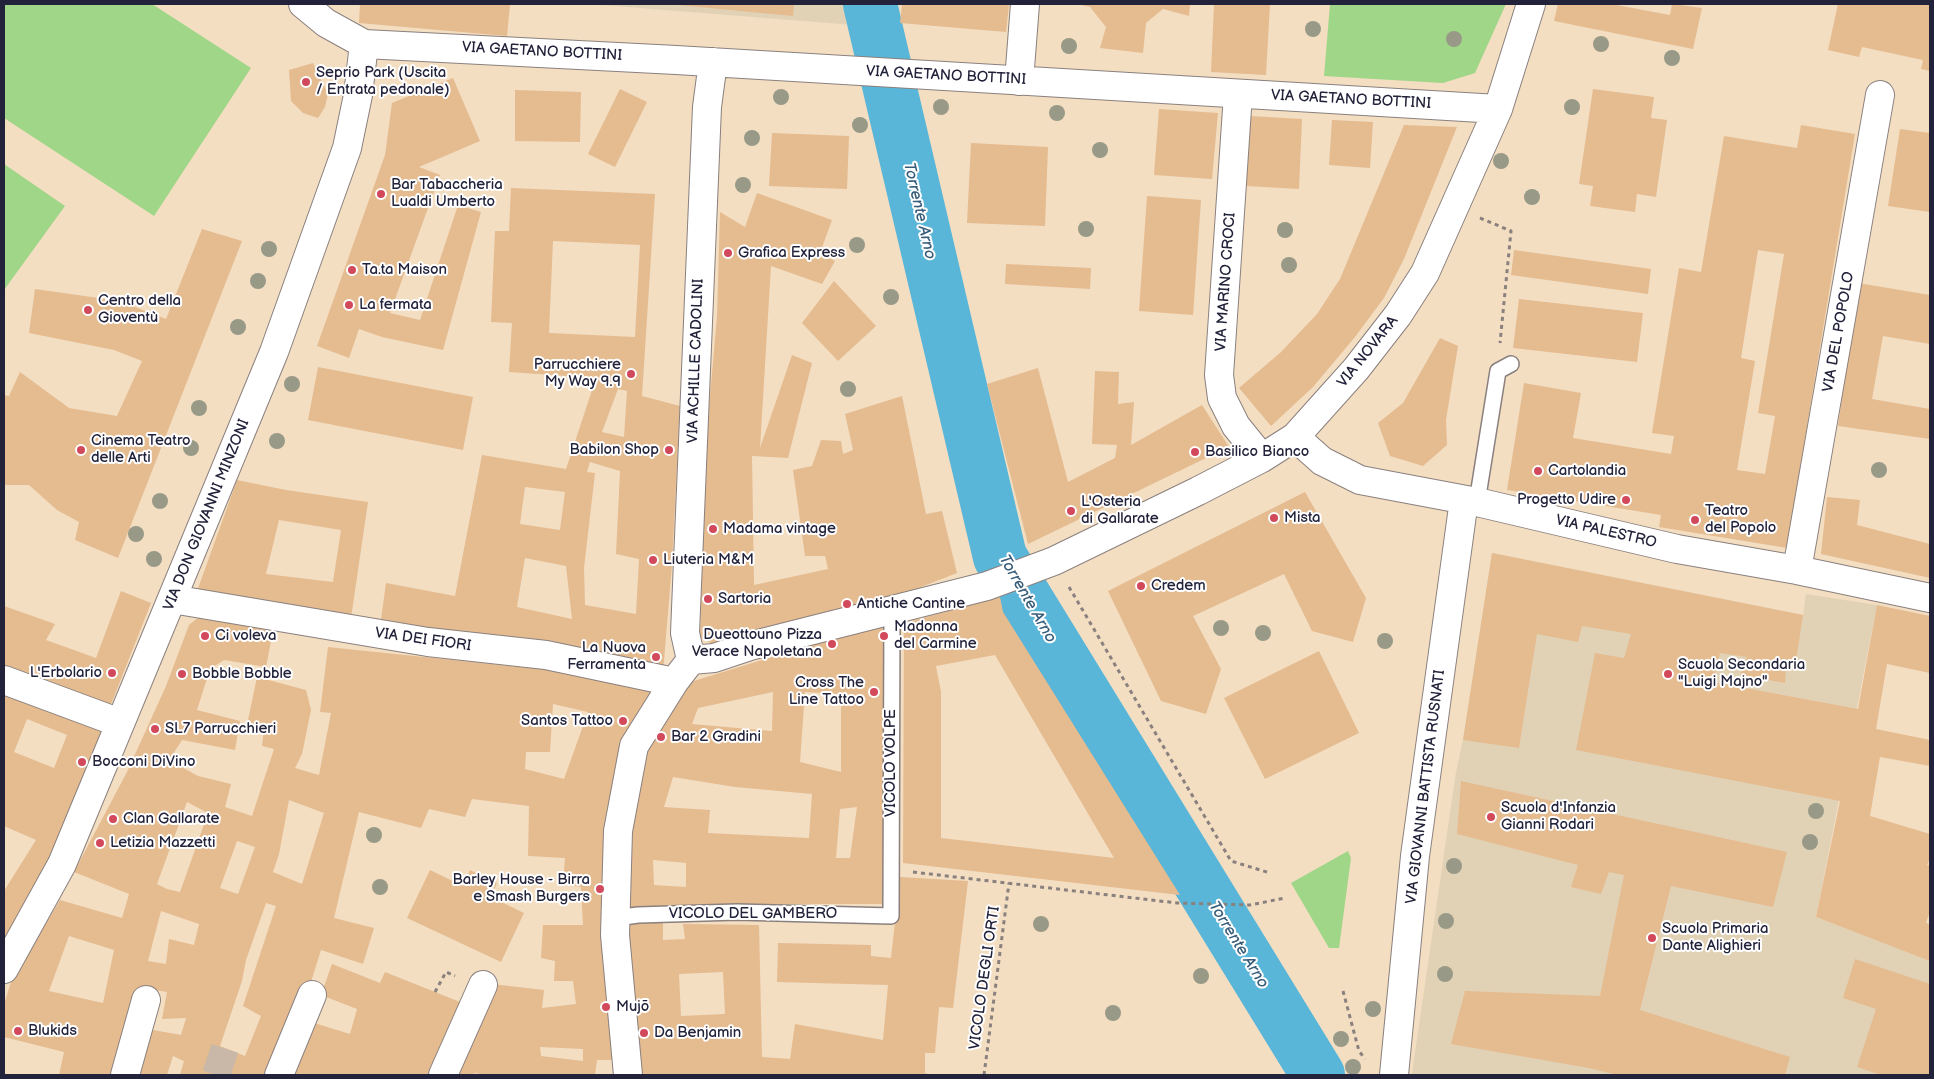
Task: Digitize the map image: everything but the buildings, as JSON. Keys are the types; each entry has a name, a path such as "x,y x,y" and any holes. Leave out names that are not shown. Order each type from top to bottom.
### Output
{"street":[{"path":"1019,81 1025,4"},
{"name":"VIA NOVARA","path":"691,660 714,658 750,646 987,586 1052,562 1262,458 1295,437 1356,369 1398,315 1425,272 1498,109 1531,4"},
{"path":"302,6 326,23 364,44"},
{"name":"VIA GAETANO BOTTINI","path":"364,44 395,44 713,62 1498,109"},
{"name":"VIA DON GIOVANNI MINZONI","path":"4,970 62,864 274,352 347,148 358,95 364,44"},
{"name":"VIA ACHILLE CADOLINI","path":"691,660 685,633 707,106 713,62"},
{"name":"VIA MARINO CROCI","path":"1238,94 1219,375 1222,398 1236,426 1262,458"},
{"name":"VIA DEL POPOLO","path":"1797,570 1880,95"},
{"name":"VIA PALESTRO","path":"1295,437 1322,461 1360,480 1471,501 1677,548 1797,570 1930,598"},
{"name":"VIA GIOVANNI BATTISTA RUSNATI","path":"1382,1070 1471,501"},
{"name":"VIA DEI FIORI","path":"172,599 428,642 546,655 674,682"},
{"path":"628,1075 615,936 618,831 634,746 674,682 691,660"},
{"path":"4,680 120,723"},
{"path":"443,1075 483,985"},
{"path":"279,1075 312,995"},
{"path":"125,1075 146,1000"}],"lane":[{"path":"1471,501 1504,367"},
{"name":"VICOLO VOLPE","path":"891,916 892,610"},
{"name":"VICOLO DEL GAMBERO","path":"616,918 638,915 736,912 891,916"}],"path":[{"path":"1453,208 1511,231 1504,367"},
{"path":"1052,562 1231,861 1270,873"},
{"path":"891,869 1177,903 1250,905 1284,898"},
{"name":"VICOLO DEGLI ORTI","path":"984,1075 1009,883"},
{"path":"1343,991 1359,1051 1382,1070"}],"shaded area":[{"path":"589,4 860,4 866,26"},
{"path":"1492,553 1803,615 1806,594 1877,605 1816,917 1930,960 1930,1075 1413,1075 1456,772 1463,740"}],"green space":[{"path":"4,4 152,4 251,68 154,216 4,118"},
{"path":"1330,4 1506,4 1475,73 1443,83 1324,76"},
{"path":"4,164 65,206 4,290"},
{"path":"1348,851 1351,858 1339,948 1329,948 1291,883"}],"waterway":[{"name":"Torrente Arno","path":"870,4 1000,557 1318,1075"}],"tunnel":[{"path":"216,1075 225,1048"}],"place":[{"name":"Seprio Park (Uscita / Entrata pedonale)","path":"306,82"},
{"name":"Bar Tabaccheria Lualdi Umberto","path":"381,194"},
{"name":"Grafica Express","path":"728,253"},
{"name":"Ta.ta Maison","path":"352,270"},
{"name":"La fermata","path":"349,305"},
{"name":"Centro della Gioventù","path":"88,310"},
{"name":"Parrucchiere My Way 9.9","path":"631,374"},
{"name":"Cinema Teatro delle Arti","path":"81,450"},
{"name":"Babilon Shop","path":"669,450"},
{"name":"Basilico Bianco","path":"1195,452"},
{"name":"Cartolandia","path":"1538,471"},
{"name":"Progetto Udire","path":"1626,500"},
{"name":"L'Osteria di Gallarate","path":"1071,511"},
{"name":"Mista","path":"1274,518"},
{"name":"Teatro del Popolo","path":"1695,520"},
{"name":"Madama vintage","path":"713,529"},
{"name":"Liuteria M&M","path":"653,560"},
{"name":"Credem","path":"1141,586"},
{"name":"Sartoria","path":"708,599"},
{"name":"Antiche Cantine","path":"847,604"},
{"name":"Ci voleva","path":"205,636"},
{"name":"Madonna del Carmine","path":"884,636"},
{"name":"Dueottouno Pizza Verace Napoletana","path":"832,644"},
{"name":"La Nuova Ferramenta","path":"656,657"},
{"name":"L'Erbolario","path":"112,673"},
{"name":"Bobble Bobble","path":"182,674"},
{"name":"Scuola Secondaria \"Luigi Majno\"","path":"1668,674"},
{"name":"Cross The Line Tattoo","path":"874,692"},
{"name":"Santos Tattoo","path":"623,721"},
{"name":"SL7 Parrucchieri","path":"155,729"},
{"name":"Bar 2 Gradini","path":"661,737"},
{"name":"Bocconi DiVino","path":"82,762"},
{"name":"Scuola d'Infanzia Gianni Rodari","path":"1491,817"},
{"name":"Clan Gallarate","path":"113,819"},
{"name":"Letizia Mazzetti","path":"100,843"},
{"name":"Barley House - Birra e Smash Burgers","path":"600,889"},
{"name":"Scuola Primaria Dante Alighieri","path":"1652,938"},
{"name":"Mujō","path":"606,1007"},
{"name":"Blukids","path":"18,1031"},
{"name":"Da Benjamin","path":"644,1033"}]}
